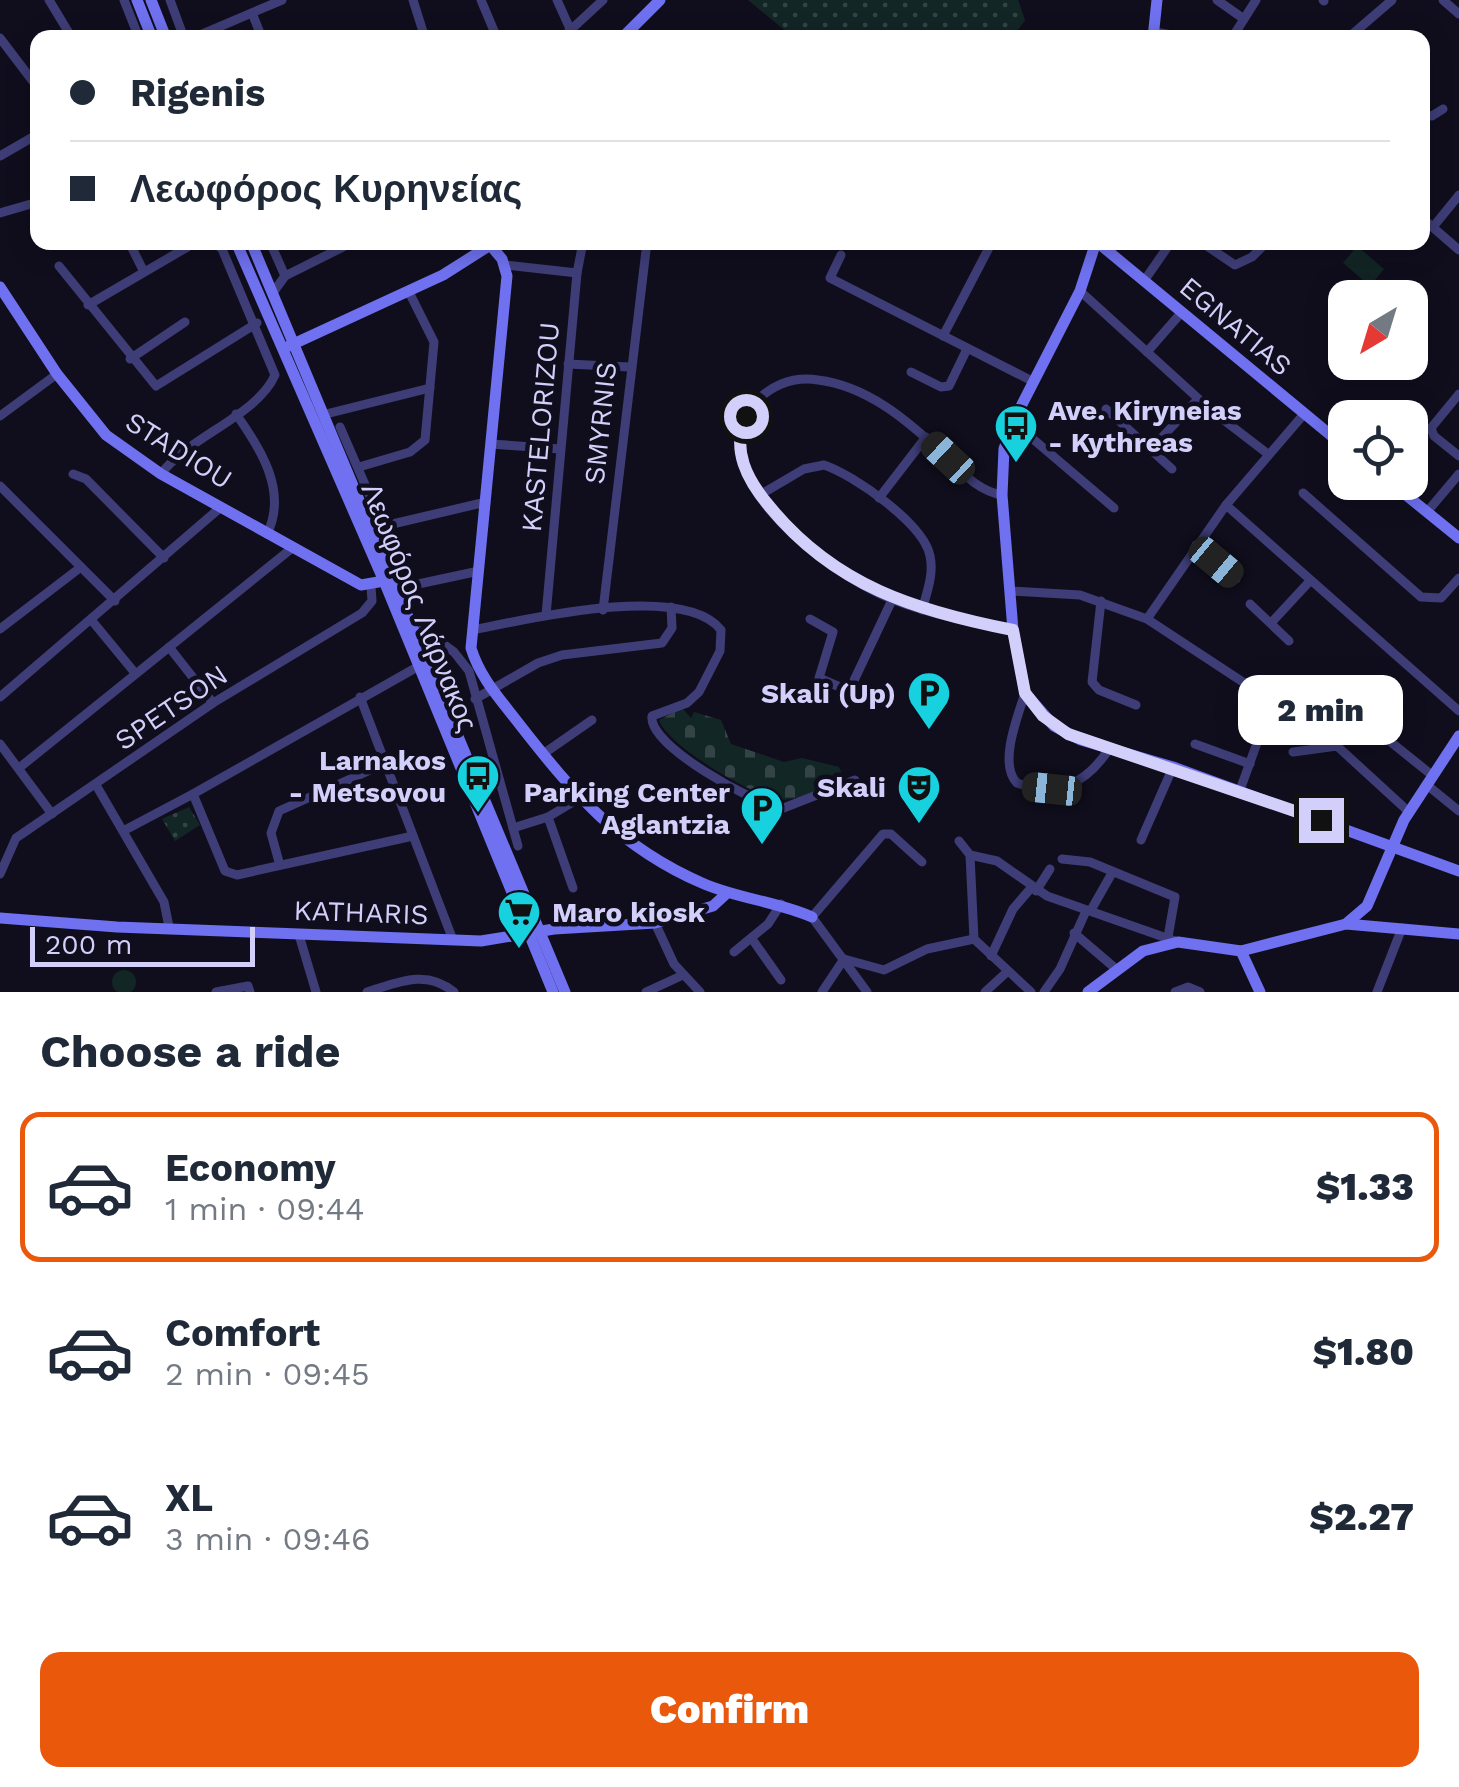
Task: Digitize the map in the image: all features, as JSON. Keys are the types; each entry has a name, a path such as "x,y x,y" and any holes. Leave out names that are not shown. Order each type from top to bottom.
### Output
{"street":[{"path":"49,0 67,30"},
{"path":"124,0 136,30"},
{"path":"137,0 149,30"},
{"path":"151,0 163,30"},
{"path":"170,0 181,30"},
{"path":"213,30 282,0"},
{"path":"413,0 422,30"},
{"path":"482,0 494,30"},
{"path":"557,0 565,30"},
{"path":"570,30 604,0"},
{"path":"630,30 660,0"},
{"path":"1154,30 1157,0"},
{"path":"1217,0 1244,19"},
{"path":"1237,30 1256,0"},
{"path":"1357,30 1392,0"},
{"path":"1443,0 1459,14"},
{"path":"252,14 259,30"},
{"path":"0,38 30,77"},
{"path":"1430,116 1443,109"},
{"path":"0,156 30,139"},
{"path":"1433,227 1459,194"},
{"path":"2,213 30,204"},
{"path":"1430,225 1459,250"},
{"path":"133,250 144,270"},
{"path":"88,305 181,250"},
{"path":"161,474 175,458 264,392 275,376 222,250"},
{"name":"Λεωφόρος Λάρνακος","path":"240,250 326,414 534,933 553,992"},
{"name":"Λεωφόρος Λάρνακος","path":"253,250 288,347 419,666 534,933 566,992"},
{"path":"274,250 285,276"},
{"path":"272,294 285,276 337,250"},
{"path":"288,347 409,292 482,250"},
{"path":"497,250 506,266 471,648 491,688 578,800 648,851 726,894 780,904 812,917 868,992"},
{"name":"KASTELORIZOU","path":"546,616 582,250"},
{"name":"SMYRNIS","path":"604,610 628,367 645,250"},
{"path":"943,336 988,250"},
{"path":"1093,250 1080,291 1013,422 1004,449 1002,496 1013,630 1025,693 1009,760 1010,776 1028,786 1070,786 1092,772 1109,749"},
{"name":"EGNATIAS","path":"1106,250 1328,433"},
{"path":"1144,281 1165,250"},
{"path":"1213,250 1235,265 1260,250"},
{"path":"841,255 830,278 1034,382"},
{"path":"58,266 150,383 162,385 256,323"},
{"path":"506,266 577,273"},
{"name":"STADIOU","path":"0,287 56,374 106,435 161,474 291,549 371,587"},
{"path":"1080,291 1198,398 1268,454"},
{"path":"359,468 423,444 434,342 409,292"},
{"path":"1147,352 1181,313"},
{"path":"130,359 185,322"},
{"path":"911,372 941,387 949,386 967,349"},
{"path":"568,364 628,367"},
{"path":"0,416 56,374"},
{"path":"1002,496 971,482 926,438 880,402 820,380 792,380 758,400 740,432 742,463 760,495 827,563 892,600 1013,630"},
{"path":"326,414 430,388"},
{"path":"1459,394 1431,428 1434,436 1459,456"},
{"path":"1150,450 1198,398"},
{"path":"1106,409 1172,470"},
{"path":"236,414 257,447 278,505 267,534"},
{"path":"1147,620 1226,505 1304,414"},
{"path":"1013,422 1114,508"},
{"path":"340,427 409,586 479,571"},
{"path":"878,498 926,438"},
{"path":"491,444 560,449"},
{"path":"760,495 804,469 824,465 878,498 914,528 930,552 930,581 922,610"},
{"path":"73,474 86,479 164,558"},
{"path":"1427,512 1459,474"},
{"path":"0,486 115,602"},
{"path":"1303,492 1420,596 1441,598 1459,578"},
{"path":"1412,500 1459,538"},
{"path":"384,526 486,502"},
{"path":"1226,505 1459,711"},
{"path":"0,697 93,622 221,507"},
{"path":"1196,545 1236,579"},
{"path":"19,768 291,549"},
{"path":"0,629 81,567"},
{"path":"371,587 384,582"},
{"path":"1271,624 1309,582"},
{"name":"SPETSON","path":"0,874 16,838 213,703 362,613 372,601 371,587"},
{"path":"1010,592 1066,592 1101,600 1147,620 1254,690 1266,718 1240,790"},
{"path":"810,619 833,632 818,672 820,680 848,690 892,600"},
{"path":"1101,600 1093,685 1136,706"},
{"path":"1250,604 1289,641"},
{"path":"475,700 538,664 573,652 662,643 672,628 671,608"},
{"path":"473,630 604,610 671,608 704,615 718,625 722,637 699,692 686,703 652,716 654,731 673,751 781,809 855,780"},
{"path":"410,620 454,652 472,678 518,846"},
{"path":"93,622 136,674"},
{"path":"169,647 213,703"},
{"path":"454,652 471,648"},
{"path":"125,830 419,666"},
{"path":"1025,693 1054,726 1109,749 1240,790 1459,871"},
{"path":"1266,718 1287,718 1306,696"},
{"path":"360,698 453,940"},
{"path":"543,754 592,720"},
{"path":"1346,924 1361,914 1373,896 1409,812 1459,736"},
{"path":"0,744 52,814"},
{"path":"1195,744 1250,764"},
{"path":"1392,744 1459,811"},
{"path":"1293,752 1336,746 1409,812"},
{"path":"279,862 271,833 279,812 386,763"},
{"path":"1141,840 1172,767"},
{"path":"96,786 164,902 169,927"},
{"path":"194,794 225,872 237,874 414,836"},
{"path":"513,828 548,817 578,800"},
{"path":"548,817 574,888"},
{"path":"812,917 883,834 891,834 922,862"},
{"path":"959,840 970,855 974,939 1031,992"},
{"path":"970,855 996,861 1034,889 1088,910 1173,940 1241,951 1346,924 1459,934"},
{"path":"1062,859 1074,857 1176,896 1173,940"},
{"path":"991,956 1013,909 1050,868"},
{"path":"1044,992 1112,873"},
{"name":"KATHARIS","path":"0,918 299,936 453,940 655,923 713,906 726,894"},
{"path":"1373,896 1378,916 1387,926"},
{"path":"734,952 768,924 780,904"},
{"path":"655,923 665,949 700,992"},
{"path":"1377,992 1402,928"},
{"path":"1074,934 1115,968"},
{"path":"299,936 316,992"},
{"path":"752,939 781,980"},
{"path":"844,959 878,970 936,946 974,939"},
{"path":"1088,992 1115,968 1143,951 1173,940"},
{"path":"1241,951 1260,992"},
{"path":"822,992 844,959"},
{"path":"985,992 1008,971"},
{"path":"646,992 683,975"},
{"path":"367,992 422,978 441,982 454,992"},
{"path":"216,992 248,986 250,992"},
{"path":"1175,992 1188,987 1200,992"}],"green space":[{"path":"748,0 1018,0 1025,20 1018,30 784,30"},
{"path":"1354,250 1362,250 1384,269 1375,280 1363,280 1343,263"},
{"path":"682,708 691,718 694,712 721,720 731,744 784,762 802,758 839,767 844,778 793,799 764,795 711,767 665,730 659,720"},
{"path":"189,807 200,825 175,841 162,819"},
{"path":"120,971 128,971 135,978 135,986 129,992 119,992 113,986 113,978"}],"place":[{"name":"Ave. Kiryneias - Kythreas","path":"1016,464"},
{"name":"Skali (Up)","path":"929,731"},
{"name":"Larnakos - Metsovou","path":"478,814"},
{"name":"Skali","path":"919,825"},
{"name":"Parking Center Aglantzia","path":"762,846"},
{"name":"Maro kiosk","path":"519,950"}],"route":[{"path":"746,416 739,442 742,463 760,495 784,524 827,563 892,600 1013,630 1025,693 1054,726 1081,740 1172,767 1321,820"}]}
